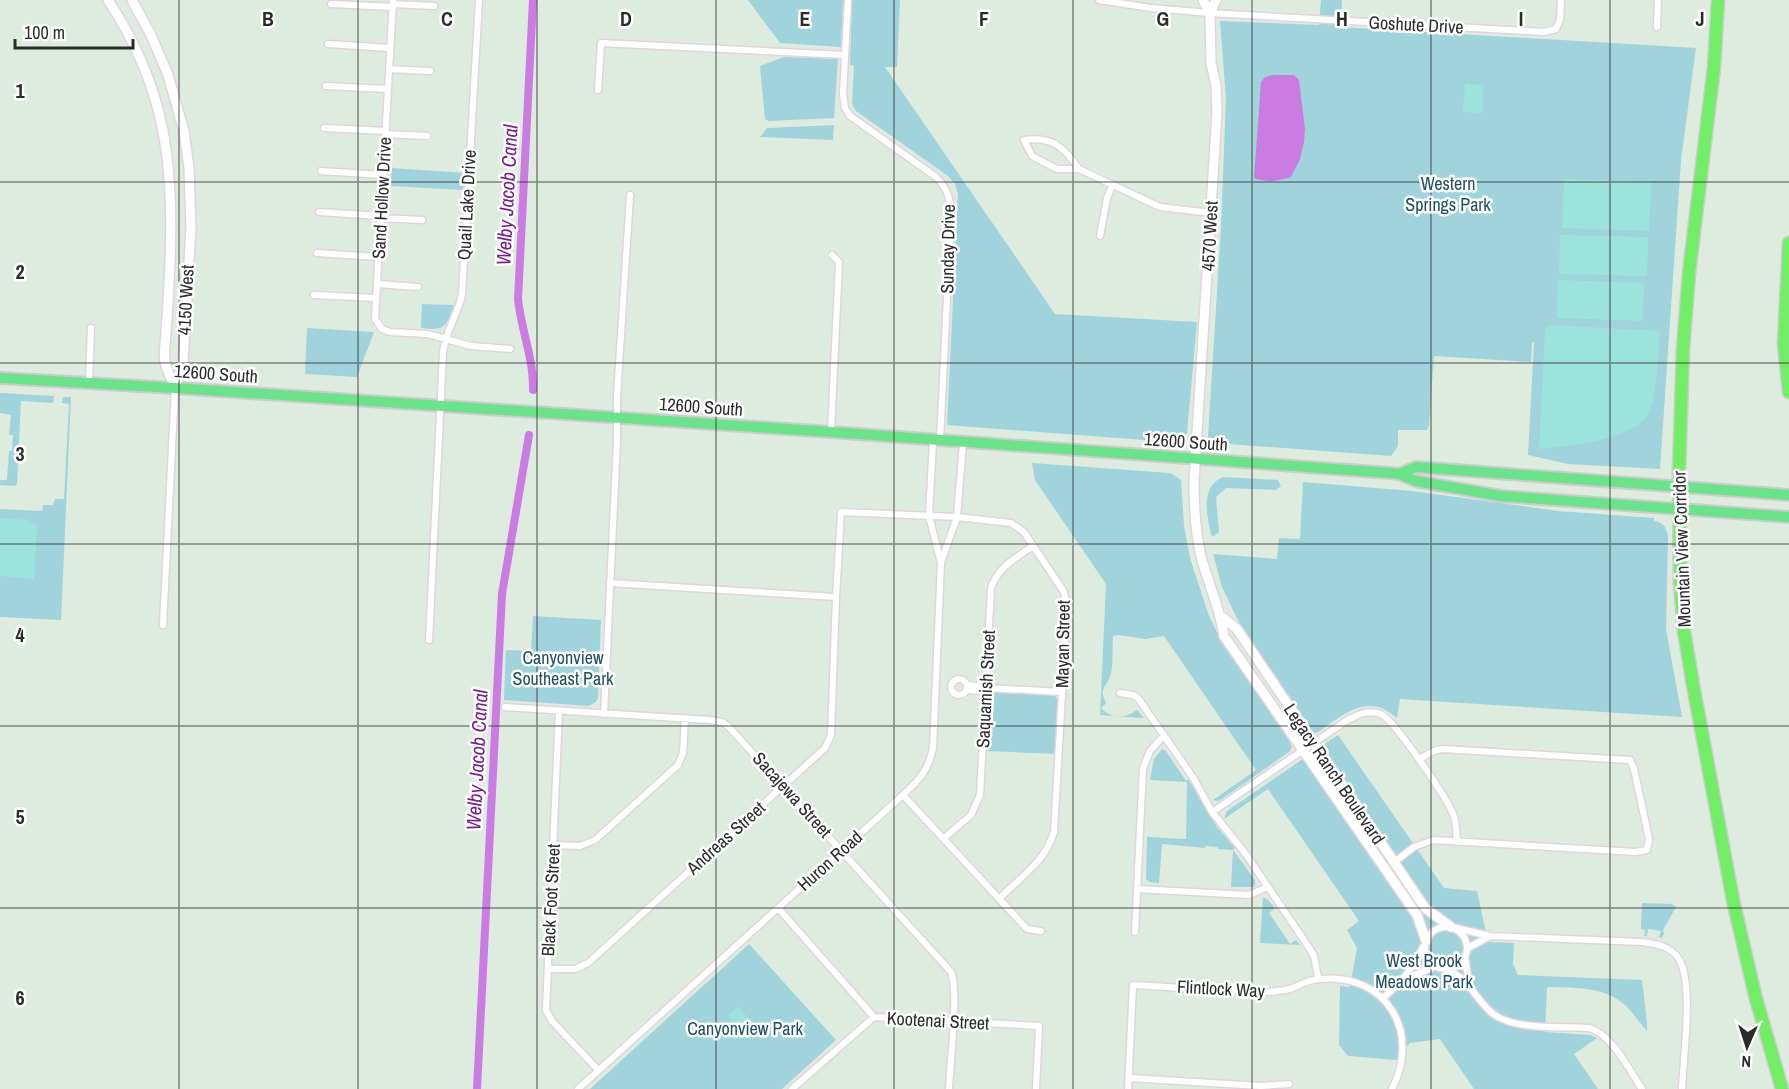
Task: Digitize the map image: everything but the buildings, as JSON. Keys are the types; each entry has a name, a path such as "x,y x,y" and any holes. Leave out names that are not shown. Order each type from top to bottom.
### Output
{"highway":[{"name":"Mountain View Corridor","path":"1718,0 1712,90 1686,312 1679,429 1680,582 1684,631 1732,900 1755,995 1782,1089"},
{"path":"1789,243 1784,344 1789,392"}],"main road":[{"name":"12600 South","path":"0,378 831,432 1399,474 1416,481 1501,496 1789,517"},
{"name":"12600 South","path":"1399,474 1416,467 1789,495"}],"street":[{"name":"4150 West","path":"108,0 142,62 156,100 166,146 171,180 172,212 164,361 175,388"},
{"name":"4150 West","path":"132,0 151,35 168,75 184,131 189,168 191,228 183,362 175,388"},
{"name":"Quail Lake Drive","path":"429,640 446,338 459,309 463,287 479,0"},
{"name":"Sunday Drive","path":"848,0 843,94 847,112 936,177 944,184 949,194 951,217 936,441"},
{"path":"1100,0 1151,8 1210,13"},
{"name":"4570 West","path":"1196,459 1217,112 1210,13 1203,0"},
{"name":"4570 West","path":"1210,13 1216,0"},
{"name":"Goshute Drive","path":"1210,13 1544,32 1556,29 1560,19 1561,0"},
{"path":"1657,27 1658,0"},
{"path":"331,3 434,6"},
{"name":"Sand Hollow Drive","path":"393,4 375,319 382,329 390,332 428,334 471,346 510,349"},
{"path":"598,90 601,43 845,55"},
{"path":"328,44 390,48"},
{"path":"389,69 430,71"},
{"path":"326,86 388,89"},
{"path":"324,128 427,136"},
{"path":"1079,169 1067,150 1041,137 1024,140 1032,156 1057,168 1079,169 1160,207 1212,213"},
{"path":"321,171 383,175"},
{"path":"1100,236 1107,198 1113,184"},
{"path":"604,714 617,418 630,195"},
{"path":"319,212 422,220"},
{"path":"316,253 378,257"},
{"path":"831,432 839,262 832,255"},
{"path":"376,284 418,287"},
{"path":"314,295 376,298"},
{"path":"89,383 91,328"},
{"path":"163,625 175,388"},
{"name":"Huron Road","path":"578,1089 903,795 920,779 929,765 933,748 941,563 929,516 936,441"},
{"name":"Huron Road","path":"941,563 957,517 963,443"},
{"name":"Legacy Ranch Boulevard","path":"1196,459 1194,491 1196,526 1201,557 1221,616 1224,636 1308,746 1425,908 1453,928"},
{"name":"Mayan Street","path":"841,512 1003,520 1024,532 1064,592 1067,607 1054,832 1050,846 1041,859 999,898"},
{"name":"Andreas Street","path":"548,969 575,969 588,963 825,748 831,735 841,512"},
{"name":"Saquamish Street","path":"944,838 970,815 980,795 991,588 994,578 1000,569 1033,546"},
{"path":"610,583 836,597"},
{"path":"959,679 964,681 967,688 961,695 952,691 951,686 959,679"},
{"path":"936,686 951,686"},
{"path":"967,688 980,691 986,688 1062,692"},
{"path":"1120,693 1133,695 1138,699 1164,735 1194,779 1212,812 1245,853 1310,949 1318,978"},
{"name":"Sacajewa Street","path":"505,707 722,722 729,727 951,972 953,1022 949,1089"},
{"name":"Black Foot Street","path":"559,711 546,1010 552,1022 598,1070"},
{"path":"1212,812 1359,714 1379,713 1390,719 1419,759 1454,815 1457,842"},
{"path":"554,845 580,846 595,840 678,765 683,753 685,719"},
{"path":"1134,932 1143,768 1150,751 1164,735"},
{"name":"Legacy Ranch Boulevard","path":"1308,746 1417,915 1425,942"},
{"path":"1394,863 1421,843 1433,840 1635,852 1647,850 1648,839 1634,769 1630,760 1443,749 1419,759"},
{"path":"903,795 1027,929 1041,931"},
{"path":"1137,889 1249,896 1268,888"},
{"name":"Kootenai Street","path":"778,908 874,1017 1039,1026 1036,1089"},
{"path":"1403,980 1418,959 1425,942 1433,930 1438,927 1490,936 1642,942 1660,945 1674,954 1682,967 1686,985 1682,1089"},
{"path":"1453,928 1464,937 1468,948 1466,957 1469,986"},
{"path":"1468,948 1490,936"},
{"path":"1425,942 1426,957 1436,966 1453,973 1469,986 1491,1013 1506,1021 1589,1028 1600,1031 1642,1089"},
{"path":"1443,969 1456,966 1466,957"},
{"path":"1383,998 1403,980 1436,966"},
{"name":"Flintlock Way","path":"1129,1078 1133,985 1262,992 1287,990 1318,978 1352,981 1365,985 1383,998 1396,1018 1403,1035 1401,1066 1392,1089"},
{"path":"792,1089 874,1017"},
{"path":"1128,1089 1129,1078 1261,1086 1289,1084"}],"green space":[{"path":"748,0 845,0 841,47 780,43"},
{"path":"852,0 900,0 897,67 885,67 1055,314 1197,322 1187,433 1182,439 1171,442 947,425 958,194 955,184 948,176 856,111 852,104 854,66 850,65"},
{"name":"Western Springs Park","path":"1321,0 1342,0 1341,27 1696,48 1681,160 1660,469 1568,464 1528,455 1534,343 1532,342 1531,362 1434,356 1429,426 1427,430 1398,430 1398,446 1391,456 1215,443 1208,437 1221,228 1226,98 1220,21 1319,25"},
{"path":"784,57 838,59 834,118 769,121 765,119 760,66"},
{"path":"1465,84 1484,85 1482,113 1463,112"},
{"path":"834,125 833,140 760,137 767,128"},
{"path":"392,168 465,173 464,190 390,186"},
{"path":"1564,179 1651,182 1649,231 1562,228"},
{"path":"1560,235 1648,237 1647,276 1559,274"},
{"path":"1558,280 1644,283 1643,321 1557,318"},
{"path":"422,304 454,305 444,326 429,329 421,328"},
{"path":"1550,325 1660,331 1657,374 1651,407 1640,423 1614,436 1539,449 1545,330"},
{"path":"307,328 374,332 357,377 305,374"},
{"path":"0,393 54,396 53,403 21,401 17,484 15,486 0,485 0,480 7,480 9,451 12,451 13,435 9,435 11,415 0,413"},
{"path":"63,397 71,397 61,620 0,617 0,509 42,511 43,505 53,505 55,499 64,499 69,404 62,403"},
{"path":"1032,463 1170,473 1181,480 1184,526 1190,558 1209,616 1219,636 1290,742 1292,747 1289,752 1219,801 1213,800 1256,770 1164,636 1145,639 1113,636 1111,672 1103,691 1106,703 1101,708 1116,716 1100,715 1106,584 1035,480"},
{"path":"1223,477 1278,480 1281,486 1276,490 1226,488 1216,497 1219,532 1213,537 1208,519 1208,494 1216,481"},
{"path":"1303,482 1412,491 1558,511 1654,518 1654,521 1664,526 1668,536 1666,629 1682,717 1400,699 1397,718 1386,710 1366,706 1356,708 1314,733 1241,627 1222,587 1213,554 1277,559 1279,538 1300,539"},
{"path":"0,518 29,520 37,527 34,579 0,576"},
{"name":"Canyonview Southeast Park","path":"533,616 601,620 596,702 589,706 504,700 506,650 531,651"},
{"path":"993,692 1055,696 1058,700 1056,754 987,751 989,697"},
{"path":"1137,710 1144,718 1120,716"},
{"name":"West Brook Meadows Park","path":"1338,735 1444,888 1477,891 1488,942 1514,943 1513,964 1518,975 1642,980 1647,1031 1625,1005 1607,994 1588,989 1547,987 1545,1032 1590,1035 1597,1038 1574,1054 1598,1089 1474,1089 1440,1039 1410,1043 1396,1060 1348,1056 1339,1045 1340,986 1350,987 1357,948 1347,930 1359,921 1268,789 1224,819 1227,811"},
{"path":"1162,749 1166,751 1186,781 1188,779 1217,827 1235,848 1233,850 1162,844 1159,883 1146,879 1147,837 1186,839 1187,782 1150,780 1154,759"},
{"path":"1233,850 1255,880 1253,887 1231,887"},
{"path":"1263,897 1275,908 1269,913 1290,944 1296,940 1300,945 1260,943"},
{"path":"1642,903 1672,904 1676,907 1663,930 1662,938 1659,937 1661,931 1648,929 1647,936 1644,936 1645,930 1641,929"},
{"name":"Canyonview Park","path":"749,944 836,1040 782,1089 590,1089"},
{"path":"738,1007 757,1027 746,1037 728,1016"}],"shaded area":[{"path":"1294,75 1299,80 1305,129 1300,159 1291,177 1268,181 1254,178 1261,82 1265,77"}],"waterway":[{"name":"Welby Jacob Canal","path":"533,0 518,299 532,367 533,390"},
{"name":"Welby Jacob Canal","path":"477,1089 502,594 529,435"}]}
